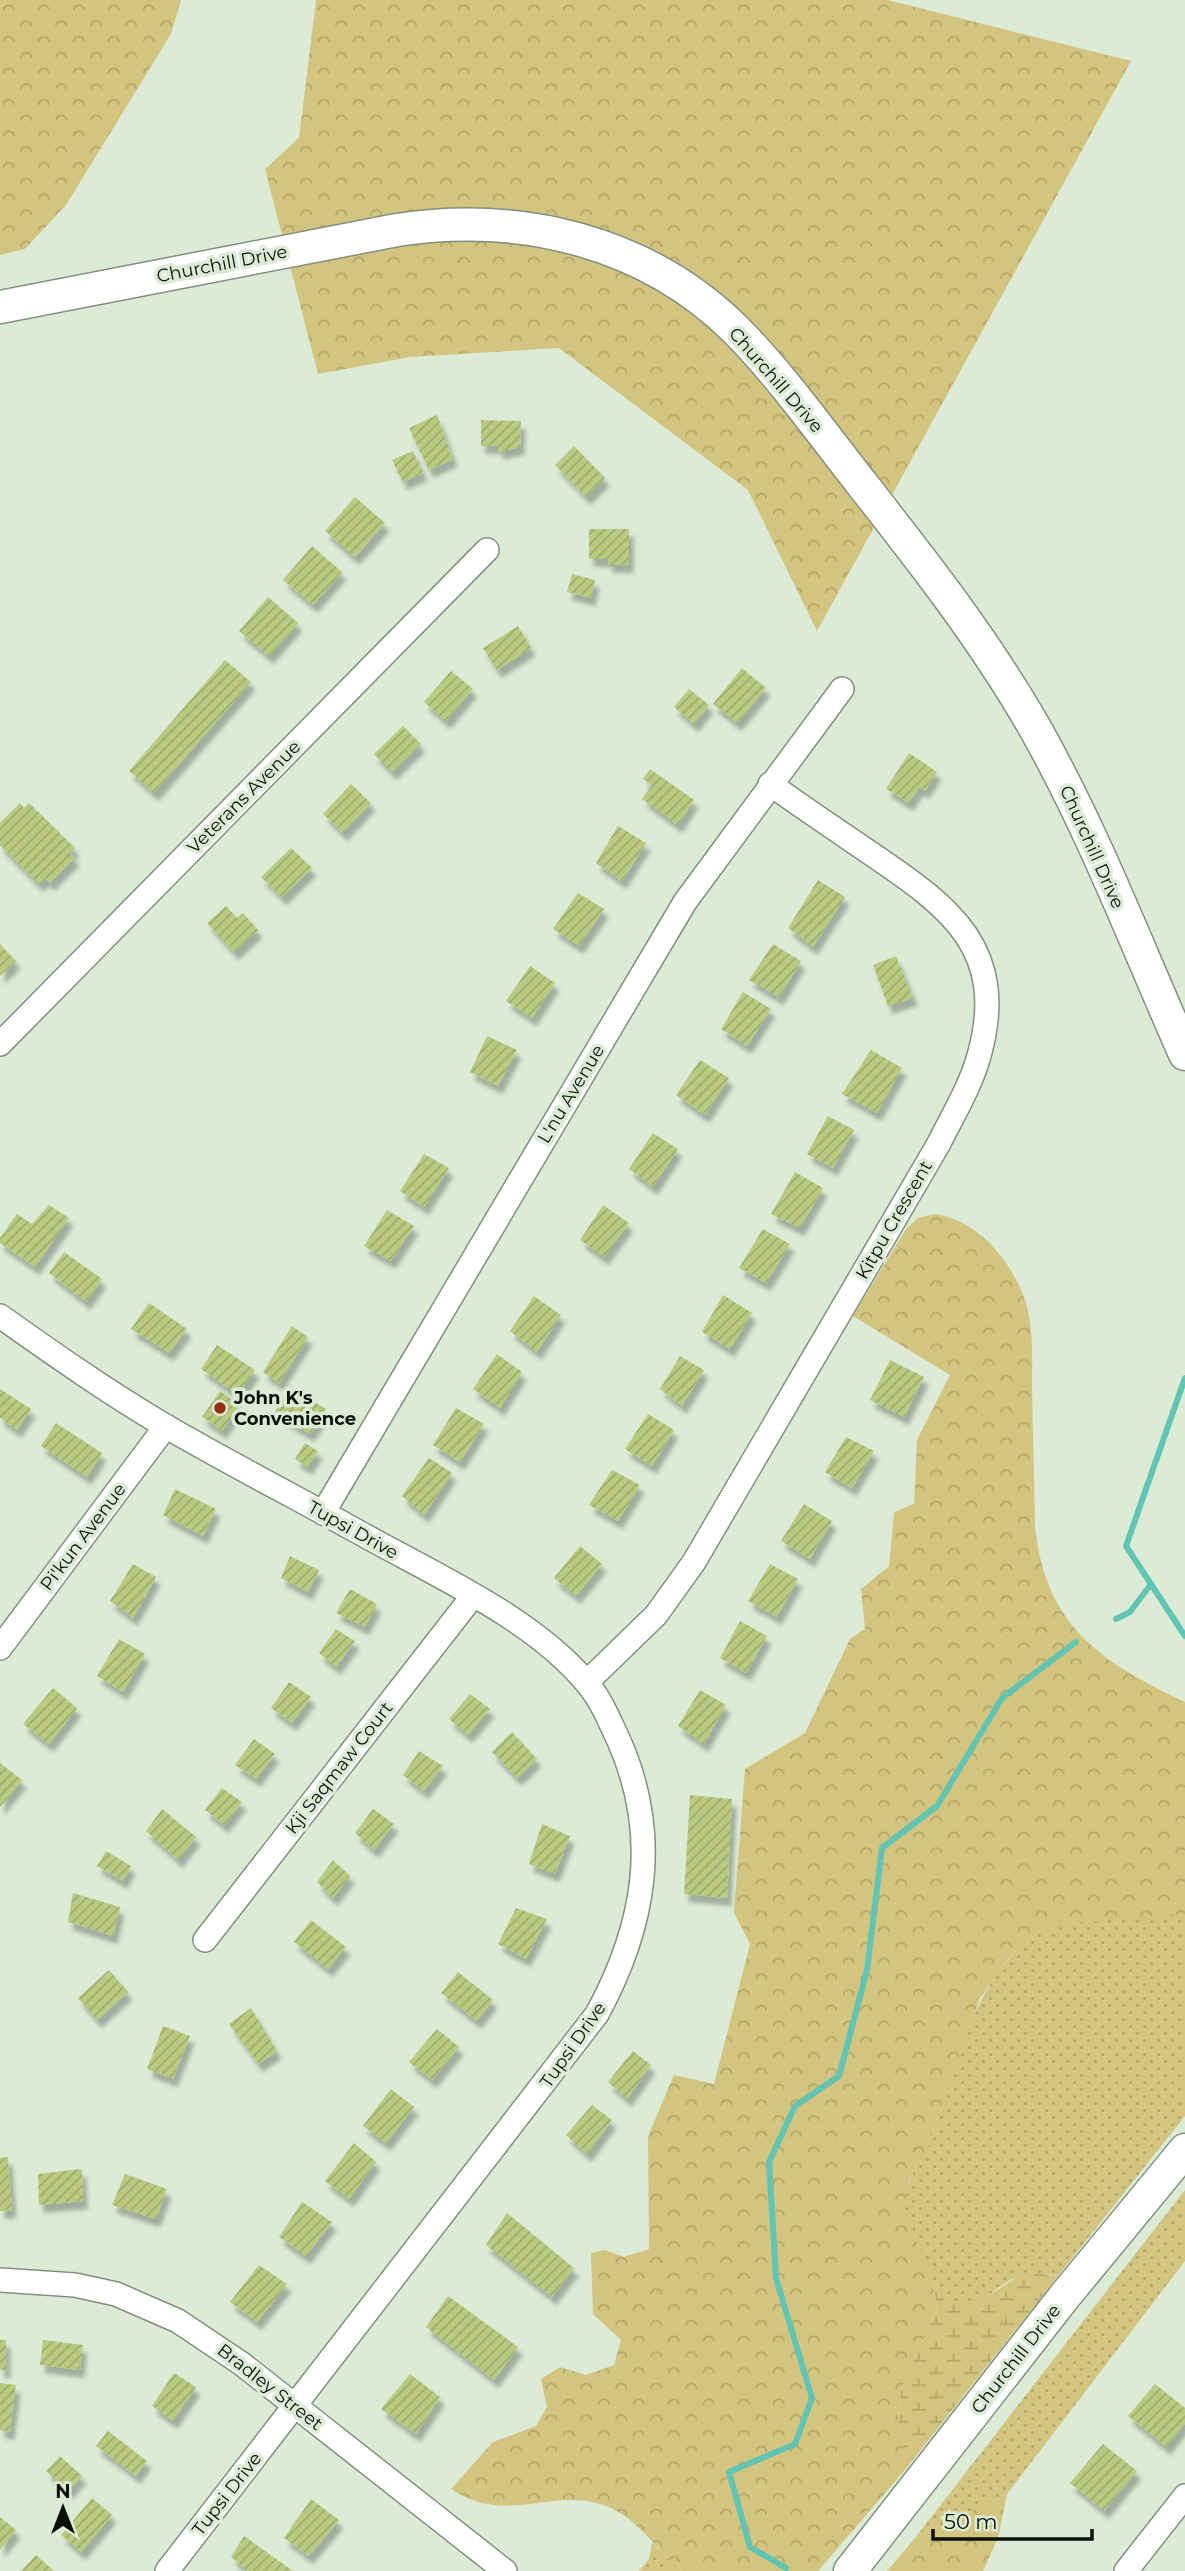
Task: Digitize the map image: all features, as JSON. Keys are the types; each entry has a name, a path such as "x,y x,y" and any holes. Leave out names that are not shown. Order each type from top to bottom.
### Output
{"main road":[{"name":"Churchill Drive","path":"0,307 397,230 463,223 529,228 584,240 625,256 684,288 735,330 777,376 928,568 994,661 1057,770 1185,1054"},
{"name":"Churchill Drive","path":"850,2571 1064,2297 1185,2150"}],"street":[{"name":"Veterans Avenue","path":"0,1044 487,550"},
{"name":"L'nu Avenue","path":"323,1513 685,902 842,689"},
{"name":"Kitpu Crescent","path":"587,1682 656,1615 694,1562 938,1145 972,1075 983,1037 985,1003 980,965 965,932 951,914 919,887 770,784"},
{"name":"Tupsi Drive","path":"0,1316 166,1426 472,1597 542,1642 587,1682 600,1700 631,1771 642,1822 642,1886 634,1934 625,1960 597,2014 167,2571"},
{"name":"Pi'kun Avenue","path":"0,1648 166,1426"},
{"name":"Kji Saqmaw Court","path":"205,1940 472,1597"},
{"name":"Bradley Street","path":"0,2280 75,2285 148,2306 209,2340 505,2571"},
{"path":"1126,2571 1185,2496"}],"green space":[{"path":"0,0 181,0 171,34 66,205 25,249 0,255"},
{"path":"316,0 888,0 1131,61 817,631 748,490 559,348 410,357 318,374 265,169 299,138"},
{"path":"935,1214 965,1224 990,1243 1009,1268 1024,1297 1032,1342 1035,1527 1041,1562 1051,1591 1065,1616 1083,1637 1104,1655 1128,1672 1185,1702 1185,1914 1068,1923 1031,1935 1007,1960 980,1998 928,2146 909,2180 904,2208 933,2280 937,2309 901,2390 898,2419 904,2445 904,2471 818,2571 681,2571 636,2525 603,2505 565,2500 509,2506 490,2505 471,2500 451,2489 493,2442 536,2426 547,2407 541,2379 560,2367 586,2375 614,2365 621,2340 593,2314 591,2253 605,2250 624,2257 649,2249 648,2136 674,2075 714,2084 750,1944 734,1913 745,1769 805,1733 850,1639 865,1629 861,1589 889,1566 894,1512 914,1504 917,1440 950,1375 853,1316 906,1229 918,1218"},
{"path":"1185,1914 1185,2116 1058,2276 1039,2274 1018,2277 972,2303 956,2302 946,2297 935,2282 914,2239 905,2214 905,2197 910,2179 931,2138 964,2039 985,1993 1025,1940 1043,1929 1094,1919"},
{"path":"1185,2190 1185,2261 1007,2494 915,2538"},
{"path":"1027,2272 1058,2276 904,2471 904,2445 898,2419 901,2390 937,2309 933,2280 945,2294 956,2301 968,2303 979,2300"},
{"path":"1007,2494 998,2538 983,2571 887,2571 915,2538"},
{"path":"652,2543 681,2571 639,2571 649,2559"}],"building":[{"path":"437,415 453,459 429,470 409,428"},
{"path":"481,420 521,421 520,447 498,452 498,446 481,446"},
{"path":"574,446 605,478 586,497 555,465"},
{"path":"413,451 423,473 403,482 392,460"},
{"path":"355,497 385,523 355,557 325,531"},
{"path":"589,529 629,529 629,565 608,565 608,559 589,559"},
{"path":"312,546 342,572 313,605 283,580"},
{"path":"572,574 595,580 591,598 567,592"},
{"path":"268,597 298,623 269,656 239,631"},
{"path":"518,626 531,648 497,670 483,648"},
{"path":"225,660 251,682 154,793 129,771"},
{"path":"742,668 766,688 737,723 713,704"},
{"path":"451,671 473,689 446,721 424,702"},
{"path":"689,689 709,705 694,724 674,707"},
{"path":"403,726 421,744 392,772 374,754"},
{"path":"909,753 937,772 925,791 919,787 909,803 886,789"},
{"path":"650,769 694,800 678,825 642,799 652,785 643,779"},
{"path":"351,784 371,803 343,833 323,814"},
{"path":"20,803 24,808 29,803 75,848 70,853 75,858 50,883 45,878 39,884 0,845 0,823"},
{"path":"618,826 646,843 622,881 596,863"},
{"path":"291,848 312,868 282,897 261,877"},
{"path":"818,880 845,897 813,947 788,928"},
{"path":"578,893 604,909 579,946 553,929"},
{"path":"226,906 237,918 243,913 258,930 234,952 207,923"},
{"path":"0,944 16,961 0,976"},
{"path":"773,944 801,961 779,997 749,980"},
{"path":"896,956 913,998 888,1006 873,965"},
{"path":"530,966 555,983 532,1018 506,1001"},
{"path":"743,992 771,1009 747,1046 721,1029"},
{"path":"487,1036 517,1050 498,1086 470,1072"},
{"path":"871,1050 902,1068 877,1113 842,1094"},
{"path":"700,1060 729,1078 705,1115 676,1095"},
{"path":"828,1116 854,1130 833,1168 807,1154"},
{"path":"653,1133 678,1149 653,1187 629,1169"},
{"path":"424,1154 449,1168 424,1207 400,1191"},
{"path":"795,1172 823,1188 800,1228 771,1214"},
{"path":"49,1205 69,1218 35,1267 0,1243 0,1238 17,1214 32,1224"},
{"path":"603,1205 629,1223 604,1257 580,1240"},
{"path":"387,1210 414,1226 391,1261 364,1246"},
{"path":"763,1229 790,1244 766,1283 739,1268"},
{"path":"64,1252 102,1279 86,1302 49,1273"},
{"path":"723,1295 752,1313 730,1349 702,1332"},
{"path":"534,1296 561,1315 537,1352 510,1331"},
{"path":"149,1303 187,1329 169,1353 131,1329"},
{"path":"292,1326 308,1337 279,1383 263,1372"},
{"path":"217,1345 255,1370 238,1395 201,1369"},
{"path":"497,1354 522,1372 500,1408 473,1389"},
{"path":"680,1356 704,1370 682,1406 660,1389"},
{"path":"890,1360 924,1377 904,1417 870,1400"},
{"path":"290,1387 326,1409 310,1434 274,1413"},
{"path":"0,1389 31,1409 17,1430 0,1418"},
{"path":"220,1391 240,1405 222,1431 202,1417"},
{"path":"456,1408 484,1424 460,1462 433,1445"},
{"path":"648,1414 674,1430 652,1466 625,1449"},
{"path":"56,1423 102,1453 87,1477 41,1446"},
{"path":"846,1437 874,1451 852,1488 825,1472"},
{"path":"305,1443 318,1451 308,1467 295,1459"},
{"path":"429,1458 452,1473 424,1515 402,1496"},
{"path":"612,1470 640,1485 618,1521 589,1505"},
{"path":"175,1489 216,1509 203,1536 163,1515"},
{"path":"804,1504 832,1521 810,1559 781,1541"},
{"path":"580,1546 602,1564 576,1596 554,1578"},
{"path":"290,1556 319,1570 308,1592 281,1578"},
{"path":"133,1564 156,1577 133,1618 110,1601"},
{"path":"770,1564 798,1579 777,1617 748,1601"},
{"path":"350,1589 377,1604 365,1627 336,1613"},
{"path":"740,1621 767,1636 746,1673 720,1658"},
{"path":"336,1629 355,1641 336,1667 319,1653"},
{"path":"119,1639 145,1654 123,1692 97,1676"},
{"path":"289,1682 311,1697 292,1723 271,1708"},
{"path":"53,1688 77,1708 49,1744 23,1724"},
{"path":"700,1690 726,1705 704,1744 678,1726"},
{"path":"470,1694 490,1709 468,1735 449,1719"},
{"path":"512,1732 537,1759 517,1778 492,1752"},
{"path":"254,1739 275,1754 256,1779 235,1765"},
{"path":"419,1751 443,1766 424,1791 403,1775"},
{"path":"0,1763 22,1780 0,1807"},
{"path":"222,1788 242,1802 224,1825 205,1810"},
{"path":"690,1795 732,1799 727,1898 684,1894"},
{"path":"162,1809 196,1837 178,1860 146,1831"},
{"path":"373,1809 394,1824 374,1850 355,1833"},
{"path":"542,1824 570,1836 555,1874 529,1864"},
{"path":"106,1851 131,1866 123,1881 97,1866"},
{"path":"333,1860 350,1876 333,1898 317,1882"},
{"path":"73,1893 120,1907 113,1936 68,1922"},
{"path":"516,1908 547,1919 526,1959 498,1944"},
{"path":"311,1920 346,1947 328,1969 294,1942"},
{"path":"109,1970 128,1992 97,2020 78,1998"},
{"path":"458,1972 493,2000 477,2021 441,1993"},
{"path":"251,2008 277,2051 258,2064 229,2024"},
{"path":"163,2026 190,2036 173,2079 147,2069"},
{"path":"437,2029 459,2047 432,2080 409,2062"},
{"path":"633,2051 651,2065 627,2099 608,2082"},
{"path":"391,2089 414,2107 386,2143 363,2126"},
{"path":"592,2105 612,2120 587,2154 566,2135"},
{"path":"354,2143 376,2162 349,2199 325,2181"},
{"path":"8,2157 12,2210 0,2211 0,2158"},
{"path":"82,2169 83,2201 39,2205 38,2174"},
{"path":"125,2174 167,2189 156,2219 112,2205"},
{"path":"302,2202 332,2222 306,2256 279,2237"},
{"path":"507,2213 574,2268 552,2297 486,2245"},
{"path":"259,2265 287,2284 257,2322 230,2302"},
{"path":"448,2296 518,2347 494,2380 426,2327"},
{"path":"0,2340 6,2340 6,2370 0,2370"},
{"path":"43,2340 83,2345 80,2370 40,2365"},
{"path":"174,2373 196,2387 173,2421 152,2406"},
{"path":"410,2374 440,2397 416,2434 381,2409"},
{"path":"0,2383 16,2385 10,2432 0,2430"},
{"path":"1155,2384 1185,2408 1185,2423 1166,2447 1128,2416"},
{"path":"108,2431 147,2461 136,2476 96,2446"},
{"path":"1103,2444 1137,2471 1104,2511 1070,2483"},
{"path":"60,2456 82,2476 68,2491 46,2471"},
{"path":"92,2498 112,2515 81,2552 61,2535"},
{"path":"311,2499 339,2520 309,2556 284,2538"},
{"path":"0,2517 16,2530 0,2550"},
{"path":"244,2536 293,2571 248,2571 231,2557"},
{"path":"36,2555 54,2571 21,2571"}],"waterway":[{"path":"1185,1378 1126,1546 1185,1636"},
{"path":"1116,1619 1130,1612 1151,1584"},
{"path":"786,2568 750,2547 729,2472 795,2444 812,2398 776,2278 769,2162 795,2106 839,2076 867,1970 882,1848 937,1806 1002,1698 1076,1642"}],"place":[{"name":"John K's Convenience","path":"220,1408"}]}
